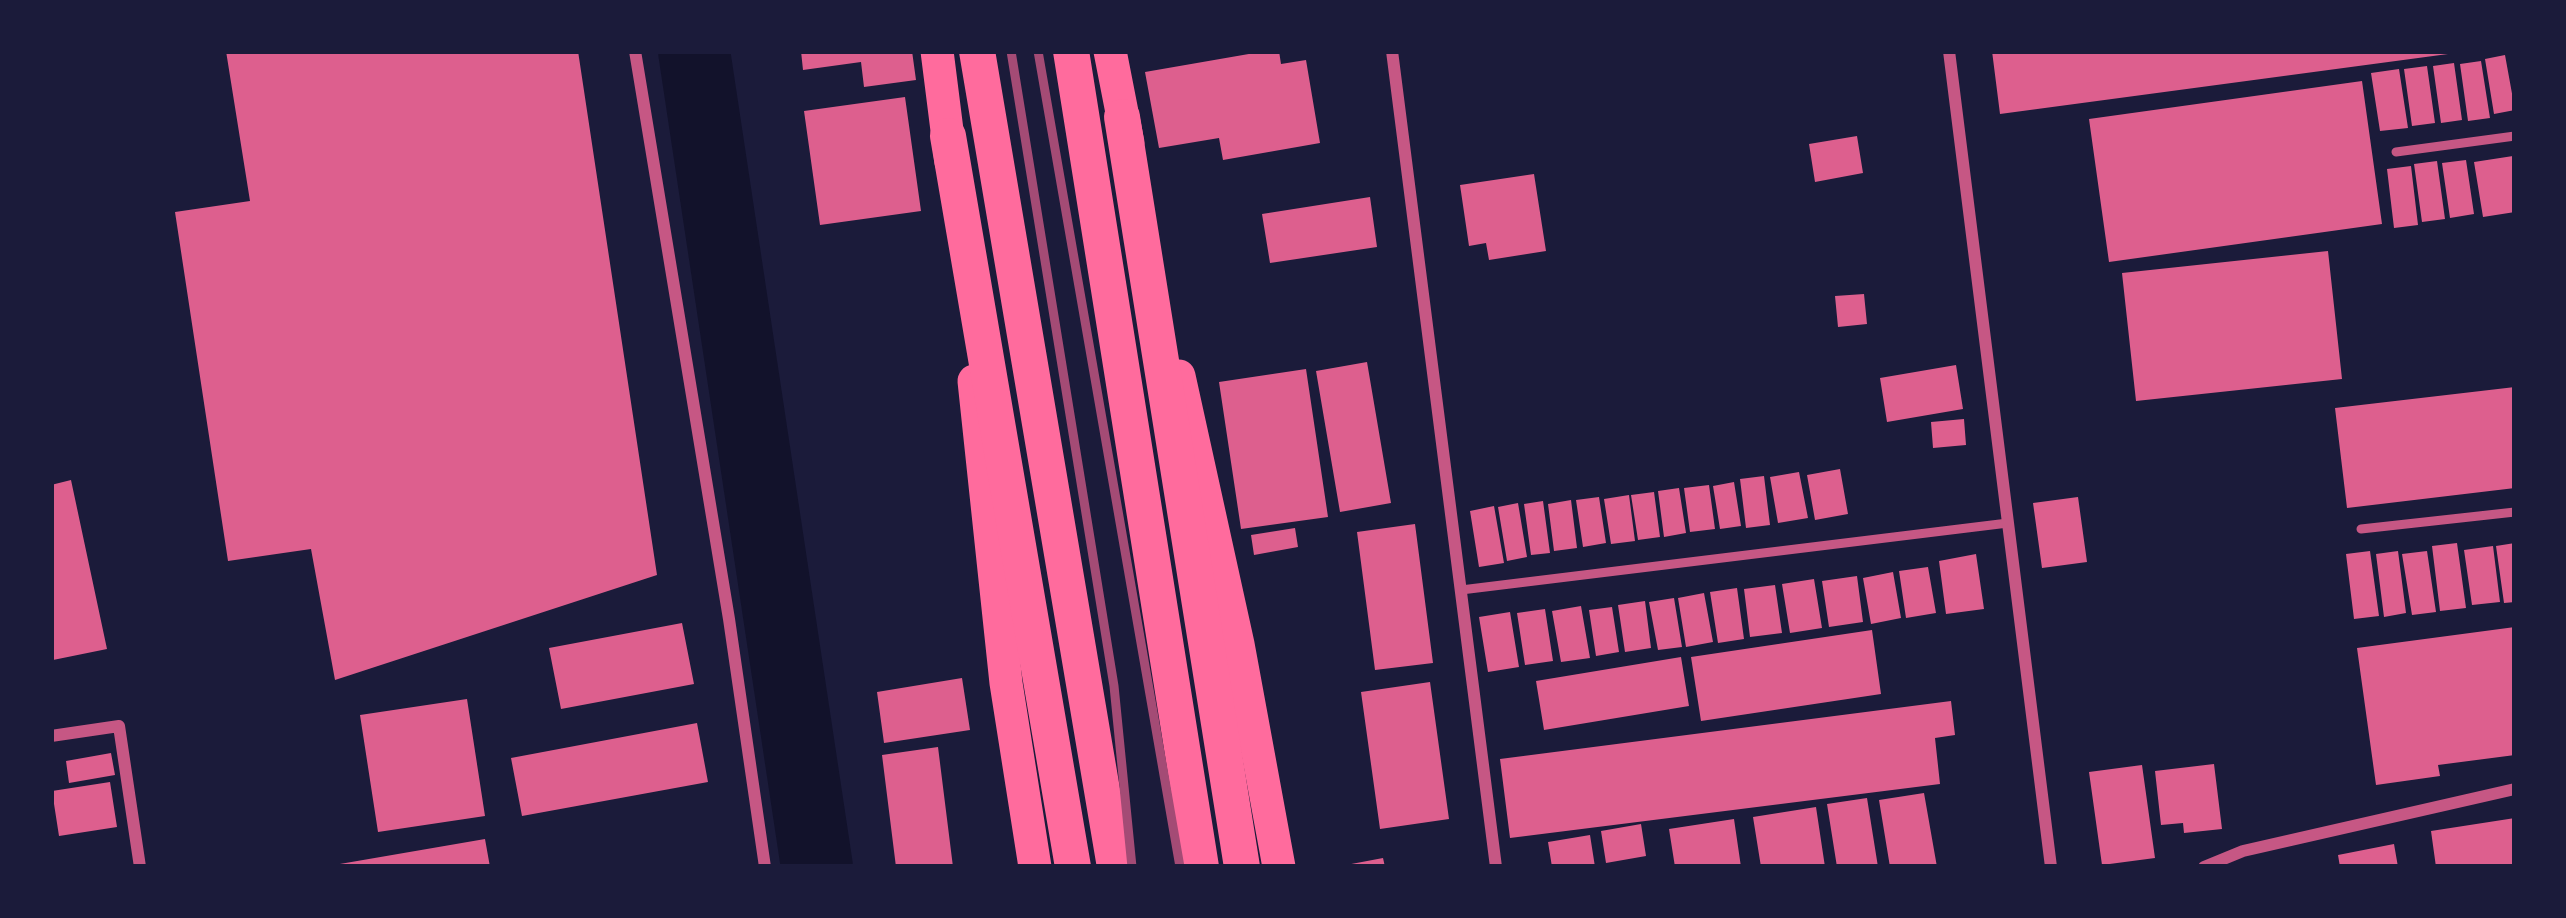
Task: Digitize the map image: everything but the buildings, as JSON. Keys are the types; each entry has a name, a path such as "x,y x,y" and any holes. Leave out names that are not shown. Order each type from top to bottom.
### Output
{"highway":[{"path":"937,51 1006,682 1035,867"},
{"path":"977,51 1115,867"},
{"path":"1071,51 1201,867"},
{"path":"1110,51 1238,644 1279,867"},
{"path":"1123,118 1242,867"},
{"path":"948,136 1073,867"}],"street":[{"path":"634,51 729,619 765,867"},
{"path":"1392,51 1496,867"},
{"path":"1949,51 2051,867"},
{"path":"51,736 119,726 140,867"},
{"path":"2205,867 2243,851 2515,789"}],"lane":[{"path":"2396,152 2515,136"},
{"path":"2361,529 2515,512"},
{"path":"1461,590 2008,523"}],"waterway":[{"path":"694,51 817,867"}],"railway":[{"path":"1011,51 1114,686 1132,867"},
{"path":"1038,51 1180,867"}]}
